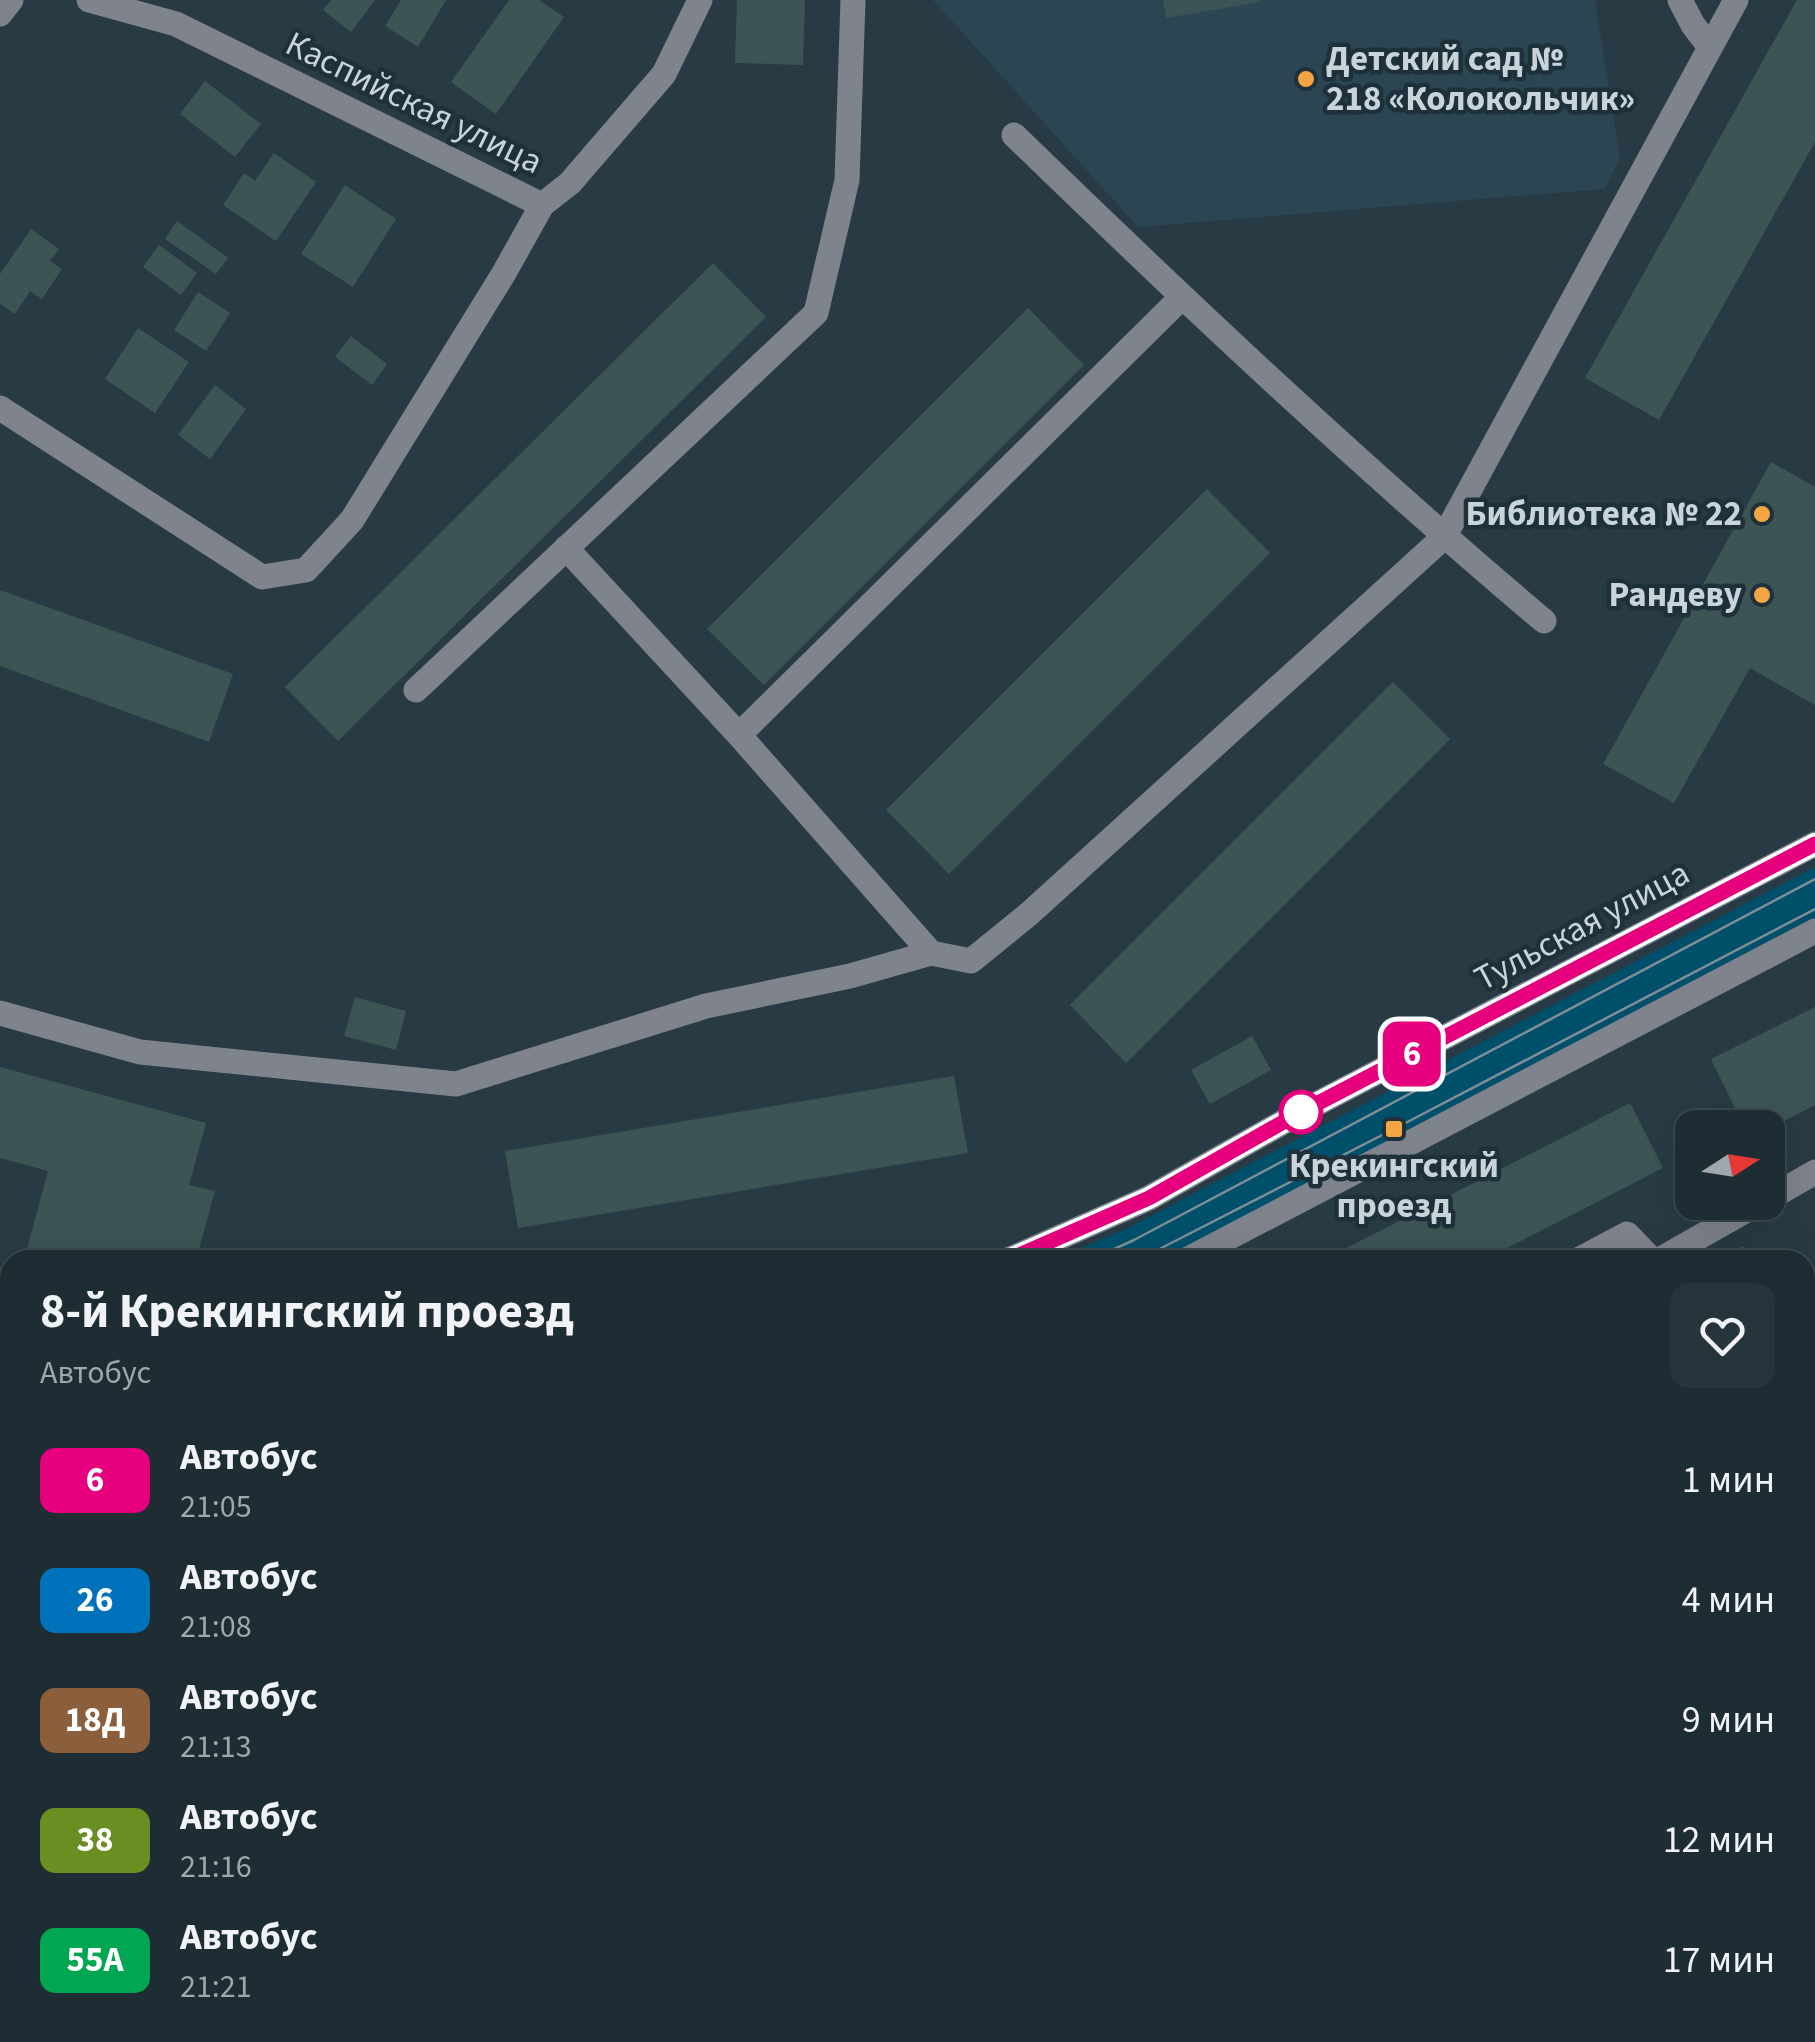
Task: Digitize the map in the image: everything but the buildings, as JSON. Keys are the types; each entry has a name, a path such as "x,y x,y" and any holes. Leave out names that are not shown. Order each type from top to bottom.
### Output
{"street":[{"path":"0,14 11,0"},
{"name":"Каспийская улица","path":"89,0 176,24 542,204"},
{"path":"0,408 262,577 306,570 352,520 542,204 570,184 664,74 700,0"},
{"path":"416,690 816,313 846,180 852,0"},
{"path":"1680,0 1710,47"},
{"path":"0,1012 140,1052 456,1084 706,1006 850,976 931,953 971,961 1030,913 1444,536 1736,0"},
{"path":"1014,136 1182,298 1444,536 1544,621"},
{"path":"738,735 1182,298"},
{"path":"566,548 931,953"},
{"name":"Тульская улица","path":"1031,1250 1149,1198 1301,1112 1815,844"},
{"path":"1205,1250 1815,931"},
{"path":"1785,1189 1815,1172"},
{"path":"1678,1250 1731,1220"},
{"path":"1597,1250 1627,1234 1642,1250"}],"shaded area":[{"name":"Детский сад № 218 «Колокольчик»","path":"933,0 1595,0 1620,159 1604,189 1138,227"},
{"path":"1815,867 1815,917 1184,1250 1076,1250 1130,1227"}],"tram line":[{"path":"1112,1250 1815,879"},
{"path":"1158,1250 1815,909"}],"bus line":[{"name":"6","path":"1031,1250 1149,1198 1301,1112 1815,844"}],"place":[{"name":"Детский сад № 218 «Колокольчик»","path":"1306,79"},
{"name":"Библиотека № 22","path":"1762,514"},
{"name":"Рандеву","path":"1762,595"},
{"name":"Крекингский проезд","path":"1394,1129"}]}
